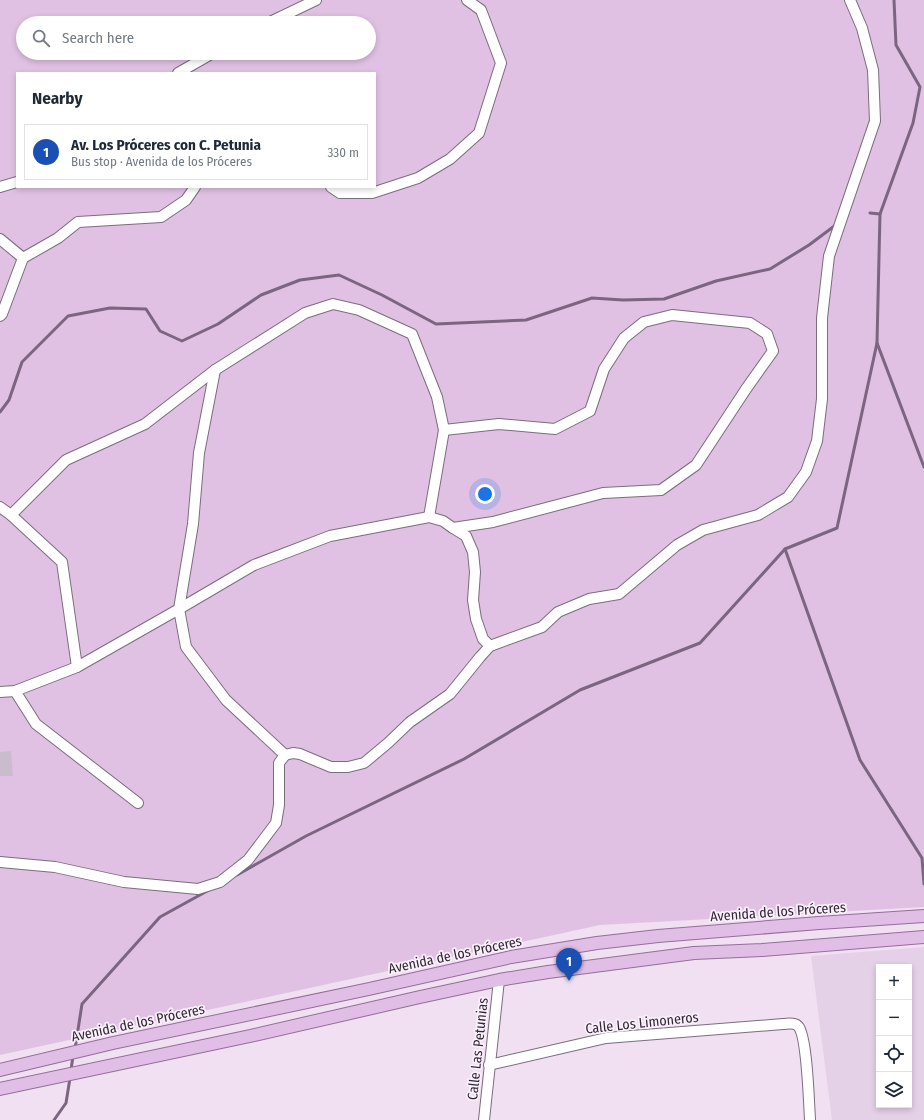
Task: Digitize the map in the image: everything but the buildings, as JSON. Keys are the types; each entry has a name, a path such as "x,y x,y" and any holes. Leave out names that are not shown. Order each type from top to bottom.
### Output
{"main road":[{"name":"Avenida de los Próceres","path":"0,1070 113,1043 369,989 511,957 658,936 924,916"},
{"path":"0,1089 118,1065 499,980 594,965 694,953 762,950 924,937"}],"street":[{"path":"283,16 316,0"},
{"path":"332,188 340,193 372,193 418,178 450,159 480,133 501,63 481,10 467,0"},
{"path":"0,862 55,867 124,882 198,889 220,882 248,860 276,823 279,805 279,763 284,755 293,753 300,754 330,767 348,767 364,763 410,722 450,694 490,646 542,627 558,612 583,601 619,594 677,545 703,530 758,515 788,497 806,472 817,441 822,399 822,318 829,256 875,121 873,70 862,28 850,0"},
{"path":"180,72 201,60"},
{"path":"0,187 16,182"},
{"path":"0,316 23,258 58,238 78,222 161,217 186,200 194,188"},
{"path":"0,239 23,258"},
{"path":"11,515 66,460 145,424 215,370 305,313 333,304 360,310 412,334 437,397 444,430 429,517"},
{"path":"444,430 499,424 555,429 590,411 604,369 624,338 644,322 672,315 750,323 767,334 774,350 746,389 696,465 661,490 603,493 493,522 454,528"},
{"path":"215,370 199,453 193,524 179,609 186,647 226,700 284,755"},
{"path":"0,507 11,515 62,562 77,667"},
{"path":"0,692 15,691 77,667 254,565 330,536 429,517 443,521 466,536 473,552 475,572 473,600 476,619 483,639 490,646"},
{"path":"15,691 36,724 138,804"},
{"name":"Calle Las Petunias","path":"484,1120 499,980"},
{"name":"Calle Los Limoneros","path":"489,1065 606,1038 795,1024 799,1027 804,1040 810,1120"}],"shaded area":[{"path":"0,0 924,0 924,907 600,925 0,1055"},
{"path":"924,947 924,1120 832,1120 811,956"}],"waterway":[{"path":"894,0 896,45 920,87 913,123 880,214 877,343 837,528 785,549 860,760 922,858 924,884"},
{"path":"870,213 880,214"},
{"path":"0,412 9,400 22,362 68,316 110,308 146,309 160,331 182,341 218,324 261,295 300,280 339,275 382,295 436,324 526,320 592,298 623,300 664,299 716,281 770,269 809,245 837,224"},
{"path":"877,343 924,467"},
{"path":"237,875 306,836 464,759 580,690 700,643 785,549"},
{"path":"75,1049 82,1004 160,917 209,890"},
{"path":"71,1070 73,1056"},
{"path":"54,1120 66,1103 70,1078"}],"place":[{"name":"Av. Los Próceres con C. Petunia","path":"569,981"}]}
